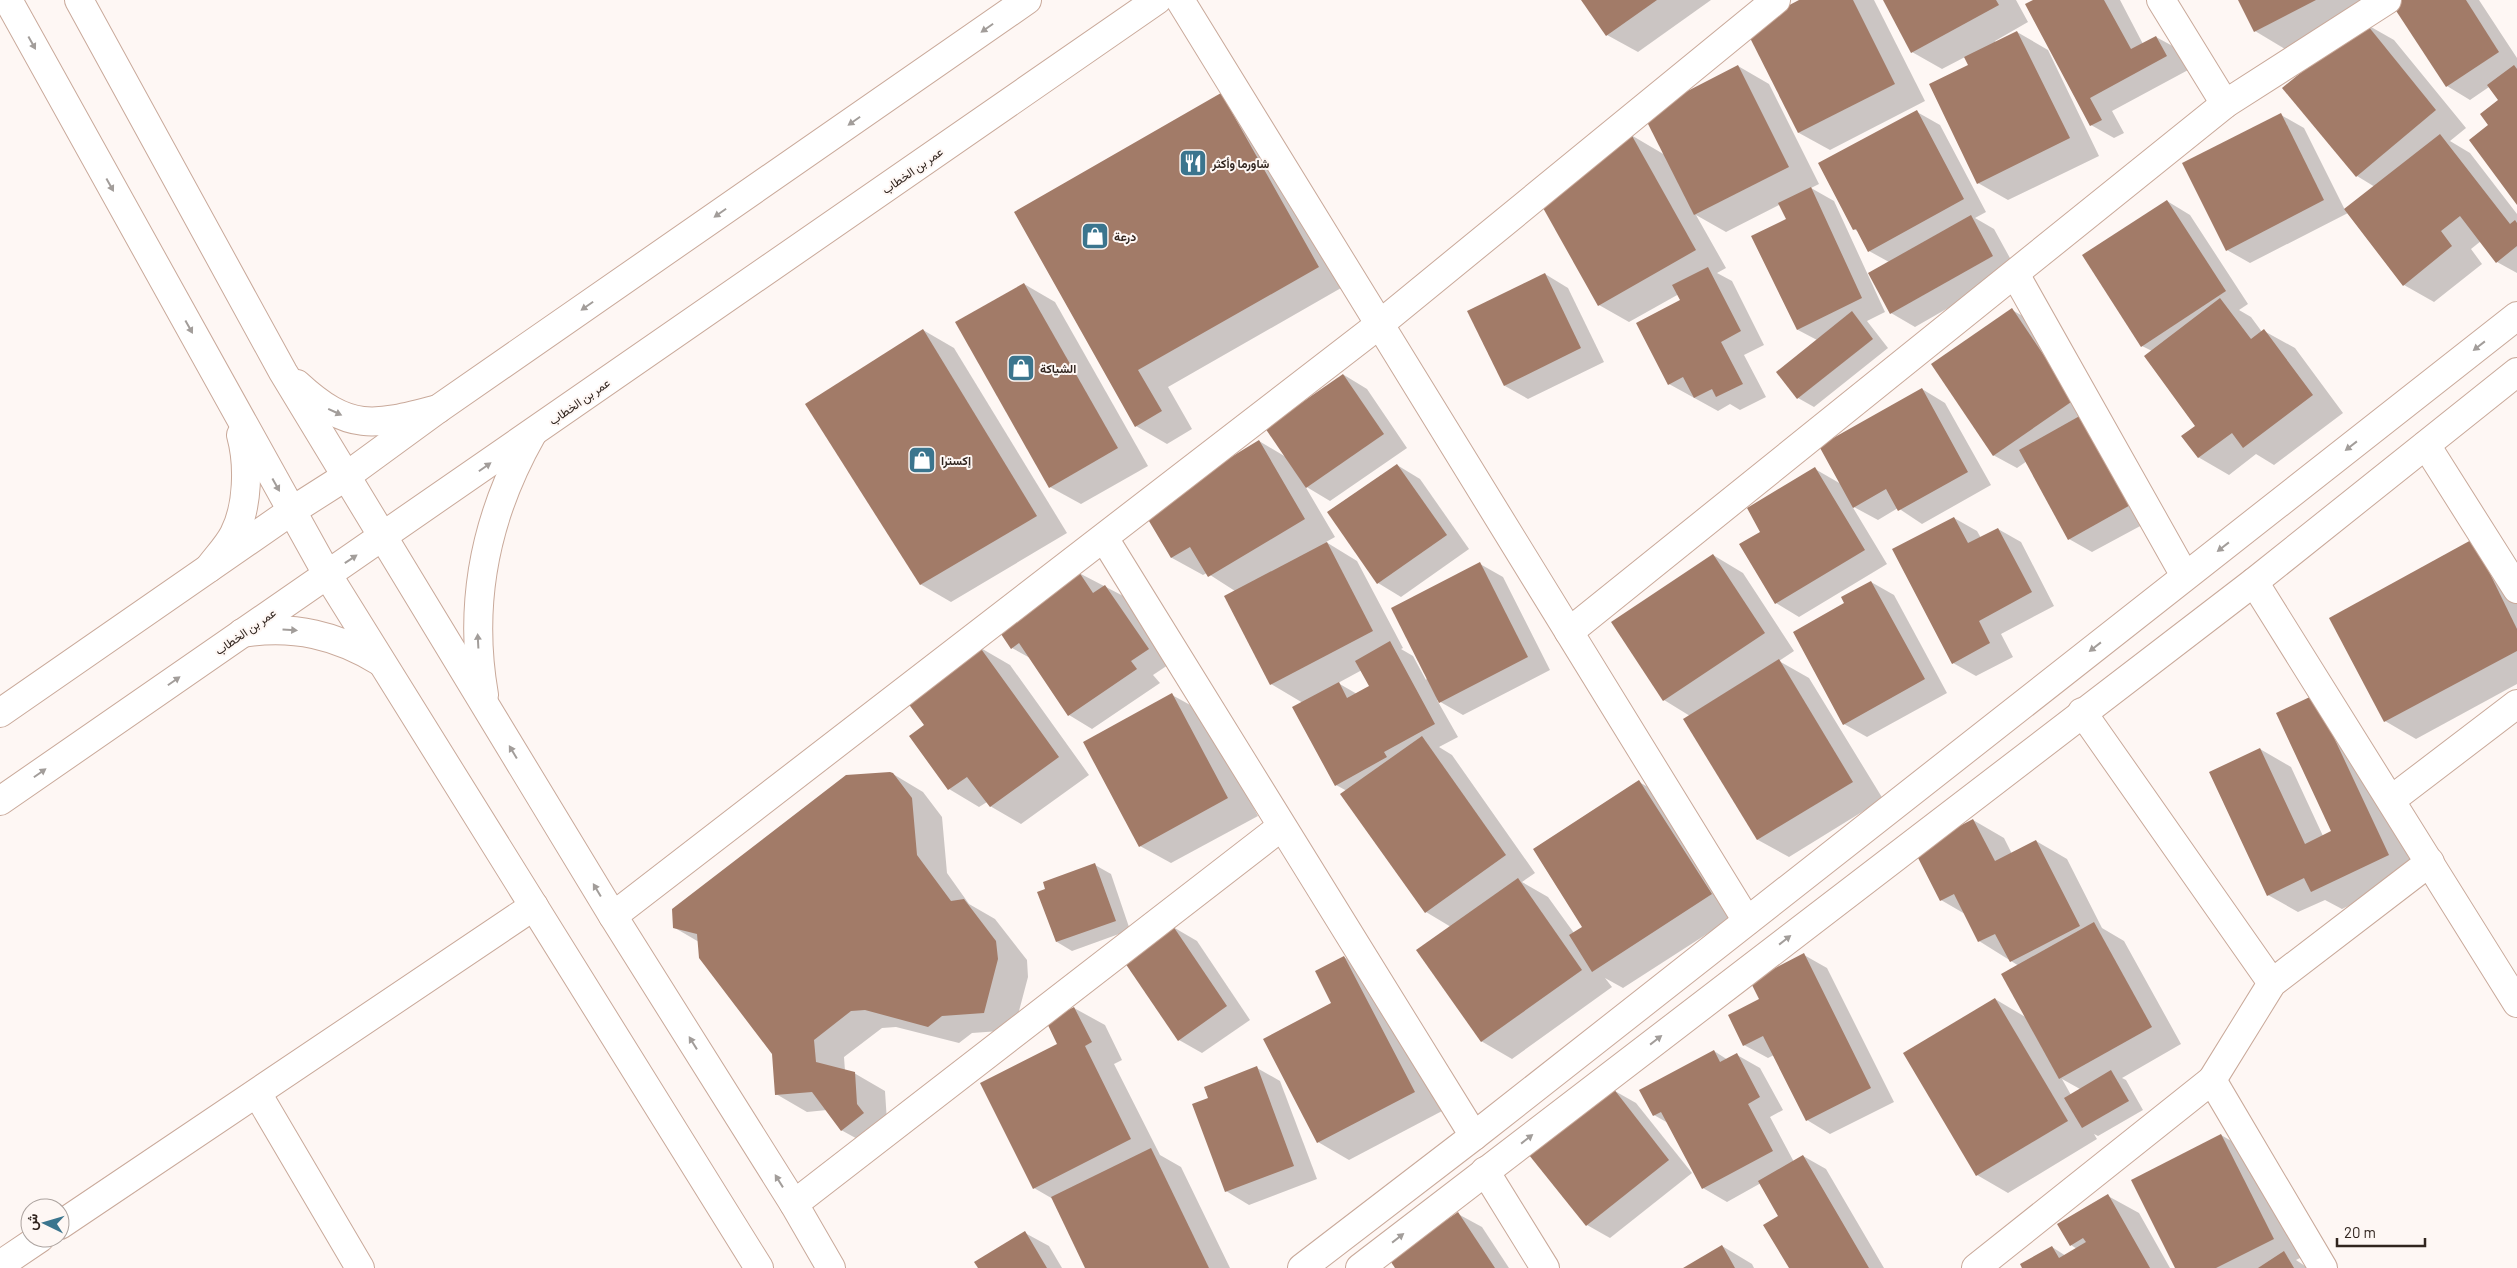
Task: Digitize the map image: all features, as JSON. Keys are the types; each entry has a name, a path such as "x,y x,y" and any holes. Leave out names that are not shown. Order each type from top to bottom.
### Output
{"street":[{"path":"8,0 290,512 759,1268"},
{"path":"80,0 282,372 613,916 794,1204 831,1268"},
{"path":"0,713 290,512 345,477 438,410 1027,0"},
{"name":"عمر بن الخطاب","path":"0,801 1157,0"},
{"path":"1180,0 1747,921"},
{"path":"613,916 1380,324 1776,0"},
{"path":"2161,0 2225,104"},
{"path":"1569,632 2225,104 2387,0"},
{"path":"2015,274 2185,576"},
{"path":"1302,1268 1474,1136 2517,316"},
{"path":"282,372 320,405 351,419 386,422 438,410"},
{"path":"1360,1268 2082,712 2254,582 2517,372"},
{"path":"209,568 235,533 245,498 247,456 235,412"},
{"path":"486,707 480,672 477,636 478,601 483,566 501,498 514,465 532,434"},
{"path":"2426,445 2517,589"},
{"path":"1104,538 1281,827 1474,1136"},
{"path":"2254,582 2517,1003"},
{"path":"242,633 266,630 315,633 347,643 382,663"},
{"path":"2391,800 2517,704"},
{"path":"2082,712 2272,983"},
{"path":"794,1204 1281,827"},
{"path":"1976,1268 2212,1080 2272,983 2430,862"},
{"path":"70,1218 534,906"},
{"path":"2212,1080 2323,1268"},
{"path":"257,1092 360,1268"},
{"path":"1485,1171 1545,1268"},
{"path":"1,1266 26,1248"}],"building":[{"path":"1581,0 1657,0 1606,36"},
{"path":"1799,0 1853,0 1895,84 1798,133 1745,28"},
{"path":"1883,0 1996,0 1999,5 1911,53"},
{"path":"2033,0 2104,0 2131,49 2156,36 2167,56 2090,98 2102,120 2090,126 2025,4"},
{"path":"2238,0 2316,0 2254,32"},
{"path":"2389,0 2466,0 2499,52 2446,87"},
{"path":"2364,21 2436,110 2356,177 2282,88"},
{"path":"2017,31 2070,138 1977,184 1929,84 1968,65 1964,57"},
{"path":"1738,65 1789,167 1694,215 1643,114"},
{"path":"2514,65 2517,69 2517,205 2469,140 2488,125 2480,114 2498,100 2487,85"},
{"path":"1221,93 1319,267 1138,370 1162,411 1135,427 1014,212"},
{"path":"1917,110 1964,199 1868,252 1856,229 1853,230 1818,163"},
{"path":"2281,113 2324,200 2226,251 2182,163"},
{"path":"1631,134 1696,250 1598,306 1533,190"},
{"path":"2440,134 2510,224 2515,220 2517,223 2517,246 2496,263 2460,216 2441,231 2452,246 2403,286 2344,209"},
{"path":"1811,187 1862,298 1797,330 1751,236 1786,219 1778,203"},
{"path":"2167,200 2226,291 2141,347 2082,255"},
{"path":"1971,215 1993,256 1890,314 1868,273"},
{"path":"1708,267 1741,331 1721,342 1743,384 1716,397 1712,389 1694,398 1683,377 1668,385 1636,323 1680,300 1672,285"},
{"path":"1545,273 1581,348 1504,386 1467,311"},
{"path":"1024,283 1118,448 1049,488 955,322"},
{"path":"2220,298 2251,339 2264,329 2313,395 2243,448 2232,433 2198,458 2181,436 2195,426 2144,356"},
{"path":"2012,308 2074,400 1993,456 1931,364"},
{"path":"1852,311 1873,339 1797,399 1776,372"},
{"name":"إكسترا","path":"923,329 1037,516 920,585 805,404"},
{"path":"1343,374 1384,434 1306,488 1265,428"},
{"path":"1922,388 1968,472 1898,511 1886,489 1853,508 1819,446"},
{"path":"2085,413 2134,503 2068,540 2019,450"},
{"path":"1259,440 1305,519 1208,577 1190,547 1171,558 1143,511"},
{"path":"1397,464 1447,535 1377,584 1327,512"},
{"path":"1815,467 1865,550 1775,604 1739,544 1760,532 1747,508"},
{"path":"1954,517 1968,543 1998,528 2032,592 1979,621 1990,643 1952,664 1892,549"},
{"path":"2473,539 2517,629 2517,651 2384,722 2329,618"},
{"path":"1327,542 1373,631 1270,685 1224,596"},
{"path":"1713,554 1765,633 1663,701 1611,622"},
{"path":"1480,562 1528,657 1439,703 1391,608"},
{"path":"1079,572 1093,593 1105,585 1149,649 1131,661 1137,669 1068,716 1019,643 1011,649 997,628"},
{"path":"1871,581 1925,679 1843,725 1793,632 1844,603 1841,597"},
{"path":"1390,641 1435,724 1384,752 1387,757 1335,786 1292,707 1339,682 1347,698 1369,686 1355,661"},
{"path":"979,646 1059,757 990,807 967,777 948,790 909,736 924,725 905,699"},
{"path":"1779,659 1853,782 1757,840 1683,719"},
{"path":"1172,693 1228,798 1139,847 1083,742"},
{"path":"2314,695 2389,855 2311,892 2304,878 2267,896 2209,772 2260,748 2305,844 2331,831 2276,713"},
{"path":"1422,736 1506,855 1425,913 1340,794"},
{"path":"893,773 912,798 917,855 951,901 964,899 996,941 998,959 984,1013 942,1016 928,1027 865,1010 851,1011 814,1040 816,1062 855,1072 857,1104 864,1113 841,1131 812,1092 775,1095 772,1054 699,958 697,934 673,928 672,909 846,775"},
{"path":"1639,780 1712,894 1592,972 1569,935 1582,927 1533,849"},
{"path":"1973,819 1995,861 2036,840 2080,926 2010,962 1995,934 1978,942 1954,894 1940,901 1914,850"},
{"path":"1095,863 1116,921 1056,942 1037,892 1045,889 1043,882"},
{"path":"1518,878 1582,970 1481,1042 1416,950"},
{"path":"2094,922 2152,1027 2059,1079 2001,974"},
{"path":"1173,926 1227,1006 1178,1041 1123,960"},
{"path":"1804,953 1871,1088 1806,1121 1763,1036 1743,1046 1728,1015 1759,999 1750,981"},
{"path":"1344,956 1415,1092 1317,1143 1263,1039 1331,1003 1315,971"},
{"path":"1995,998 2068,1121 1976,1176 1903,1053"},
{"path":"1074,1007 1092,1042 1085,1046 1131,1139 1033,1189 980,1083 1057,1044 1046,1021"},
{"path":"1714,1050 1720,1062 1737,1053 1760,1097 1748,1104 1773,1151 1702,1189 1661,1112 1653,1116 1639,1090"},
{"path":"1257,1066 1294,1166 1225,1192 1192,1104 1208,1098 1204,1087"},
{"path":"2111,1070 2129,1101 2082,1128 2064,1098"},
{"path":"1613,1088 1669,1160 1586,1226 1529,1155"},
{"path":"2221,1134 2274,1239 2216,1268 2175,1268 2131,1180"},
{"path":"1151,1148 1209,1268 1085,1268 1051,1197"},
{"path":"1803,1155 1869,1268 1789,1268 1763,1225 1778,1216 1758,1181"},
{"path":"2108,1194 2150,1268 2022,1268 2020,1264 2052,1246 2059,1258 2086,1242 2083,1238 2070,1246 2057,1224"},
{"path":"1458,1212 1495,1268 1395,1268 1389,1259"},
{"path":"1025,1231 1047,1268 978,1268 974,1262"},
{"path":"1722,1245 1735,1268 1683,1268"},
{"path":"2284,1251 2294,1268 2258,1268"}],"place":[{"name":"شاورما وأكثر","path":"1193,163"},
{"name":"درعة","path":"1095,236"},
{"name":"الشياكة","path":"1021,368"},
{"name":"إكسترا","path":"922,460"}]}
